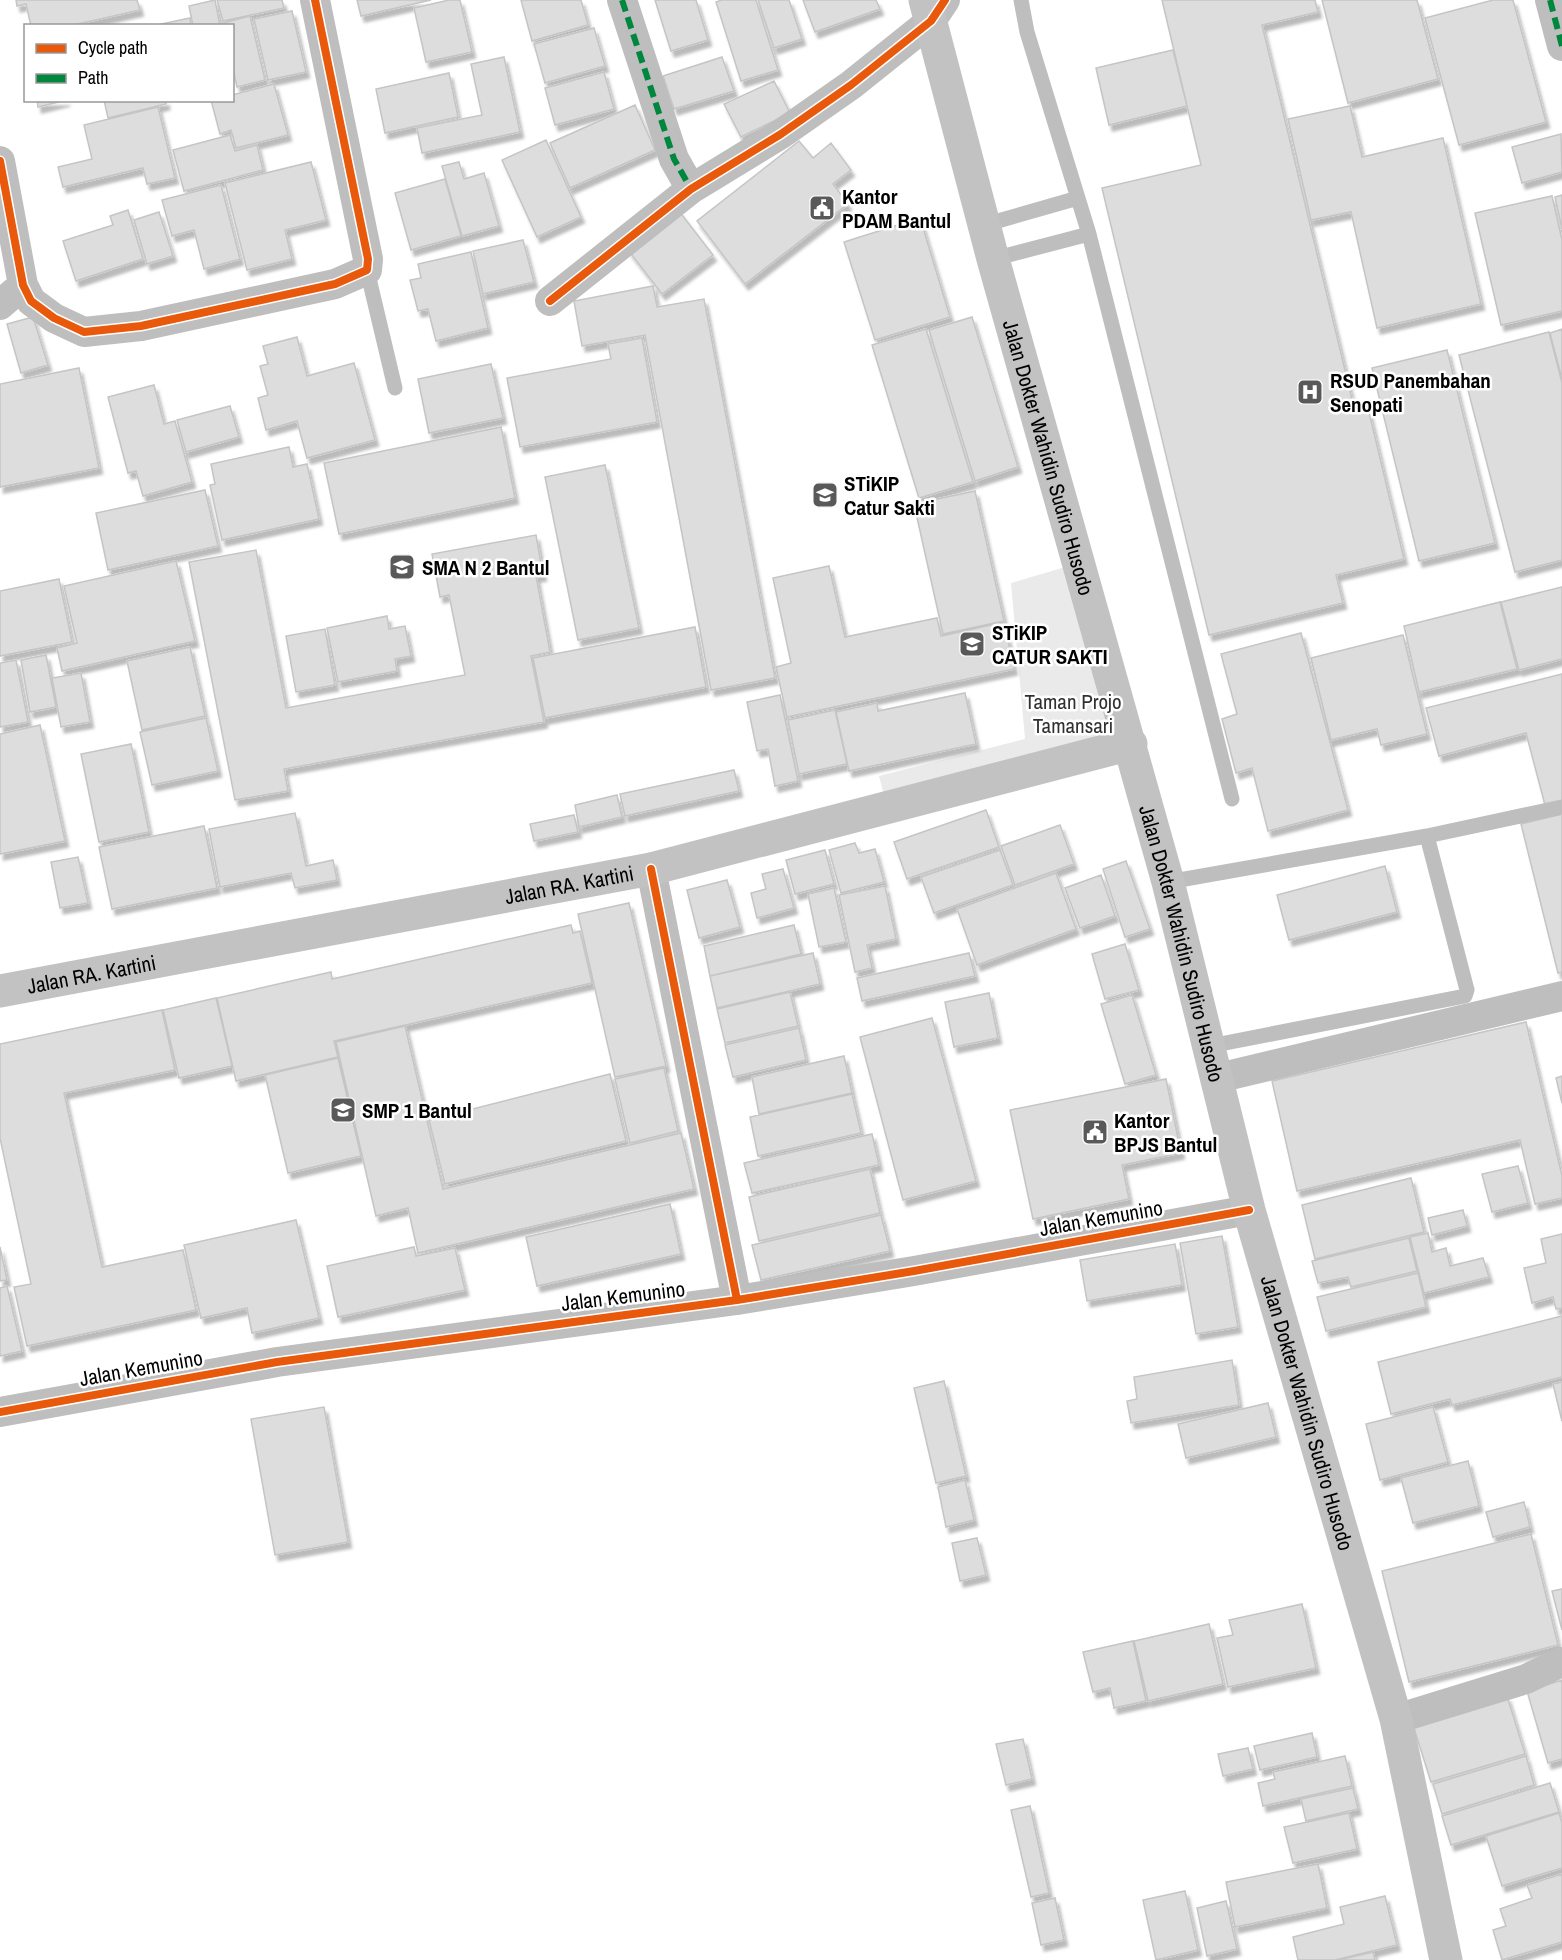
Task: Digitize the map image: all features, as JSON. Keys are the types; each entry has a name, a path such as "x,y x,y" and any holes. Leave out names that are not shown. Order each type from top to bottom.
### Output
{"main road":[{"name":"Jalan Dokter Wahidin Sudiro Husodo","path":"934,7 984,225 1131,744 1210,1046 1249,1210 1396,1719 1446,1960"},
{"name":"Jalan RA. Kartini","path":"0,991 651,869 1131,744"}],"street":[{"path":"0,161 23,285 31,301 54,318 84,332 141,326 336,284 367,270 368,259 315,0"},
{"path":"622,0 674,159 691,189"},
{"path":"1551,0 1562,46"},
{"path":"550,301 691,189 781,134 851,85 934,7"},
{"path":"0,305 23,285"},
{"path":"651,869 737,1300"},
{"path":"1218,1078 1562,996"},
{"name":"Jalan Kemunino","path":"0,1412 277,1362 737,1300 914,1271 1249,1210"},
{"path":"1396,1719 1526,1679 1562,1662"}],"lane":[{"path":"1021,0 1027,32 1089,234 1232,799"},
{"path":"984,225 1078,198"},
{"path":"993,259 1089,234"},
{"path":"367,270 395,388"},
{"path":"1168,882 1427,836 1562,807"},
{"path":"1210,1046 1465,996 1467,990 1427,836"}],"green space":[{"name":"Taman Projo Tamansari","path":"1086,561 1135,749 891,822 879,776 1025,739 1011,583"}],"building":[{"path":"16,0 137,0 140,10 78,24 31,24 26,4 17,6"},
{"path":"215,0 220,24 193,24 189,6"},
{"path":"217,0 282,0 284,8 223,21"},
{"path":"357,0 431,0 361,16"},
{"path":"449,0 460,0 472,52 426,62 414,8"},
{"path":"521,0 581,0 588,25 532,41"},
{"path":"655,0 696,0 708,40 671,51"},
{"path":"756,0 778,70 741,81 716,2"},
{"path":"758,0 789,0 802,39 774,48"},
{"path":"803,0 876,0 880,9 815,32"},
{"path":"1162,0 1315,0 1318,12 1262,25 1355,412 1368,408 1404,559 1336,575 1343,603 1209,635 1102,188 1201,165"},
{"path":"1322,0 1417,0 1438,79 1348,103"},
{"path":"1493,0 1513,0 1546,122 1459,145 1425,18"},
{"path":"292,11 306,72 268,80 254,19"},
{"path":"250,16 265,80 237,87 234,74 234,24 223,23"},
{"path":"190,18 191,24 161,24"},
{"path":"594,28 605,66 545,83 534,44"},
{"path":"1173,50 1187,106 1109,125 1096,68"},
{"path":"504,57 520,132 422,153 417,128 482,115 471,64"},
{"path":"722,57 734,91 674,109 663,76"},
{"path":"604,72 614,109 555,125 545,88"},
{"path":"449,73 458,117 385,133 376,89"},
{"path":"774,81 790,113 741,137 724,104"},
{"path":"274,84 288,135 236,148 231,130 220,134 212,102 234,102 234,94"},
{"path":"37,102 59,102 38,107"},
{"path":"104,102 166,102 166,104 108,118"},
{"path":"635,105 655,150 570,188 550,143"},
{"path":"1350,106 1362,157 1443,138 1481,304 1377,328 1351,212 1311,220 1288,119"},
{"path":"158,107 175,178 147,184 143,168 63,187 58,167 92,159 84,125"},
{"path":"1561,134 1562,172 1522,183 1512,147"},
{"path":"230,135 235,151 257,145 263,170 184,191 173,150"},
{"path":"546,140 581,217 537,237 502,160"},
{"path":"799,141 813,158 831,143 851,170 833,184 848,204 745,284 697,221"},
{"path":"311,162 326,220 285,230 292,259 247,270 225,183"},
{"path":"459,162 464,179 484,173 499,226 462,236 442,166"},
{"path":"445,179 461,236 411,250 395,193"},
{"path":"221,185 240,259 204,269 194,230 172,236 162,200"},
{"path":"1562,195 1562,229 1555,197"},
{"path":"1552,196 1562,240 1562,311 1501,325 1475,213"},
{"path":"128,210 143,259 76,281 63,241 113,225 110,216"},
{"path":"679,211 713,255 662,294 628,250"},
{"path":"159,212 173,256 147,264 134,220"},
{"path":"920,218 950,317 875,340 844,242"},
{"path":"523,240 534,282 483,294 473,251"},
{"path":"471,252 488,328 436,341 428,309 418,311 410,280 421,278 418,264"},
{"path":"653,286 657,307 704,299 775,678 711,690 645,335 582,346 574,301"},
{"path":"33,317 48,365 21,373 7,324"},
{"path":"972,317 1018,467 975,481 929,330"},
{"path":"926,329 973,482 919,498 872,345"},
{"path":"1562,329 1562,379 1550,333"},
{"path":"1549,332 1562,383 1562,560 1515,572 1459,355"},
{"path":"297,337 307,376 354,363 375,440 307,458 297,421 266,430 258,398 268,395 260,366 268,364 263,346"},
{"path":"642,338 657,422 520,447 507,378 611,359 608,344"},
{"path":"1447,350 1495,543 1419,561 1372,368"},
{"path":"491,364 503,418 429,433 418,379"},
{"path":"79,368 99,468 0,487 0,384"},
{"path":"154,385 164,424 175,421 192,482 143,496 136,471 128,473 108,397"},
{"path":"230,406 239,437 186,452 177,420"},
{"path":"501,427 515,498 339,534 324,463"},
{"path":"289,447 293,467 307,464 319,519 222,540 210,485 215,484 211,464"},
{"path":"605,465 639,628 578,640 545,477"},
{"path":"205,490 218,546 108,570 96,513"},
{"path":"975,491 1004,621 943,634 914,504"},
{"path":"536,535 543,575 536,576 550,652 531,656 544,722 284,769 288,791 235,800 189,562 256,550 286,708 465,675 449,595 440,597 432,554"},
{"path":"176,561 195,641 62,671 57,648 77,643 64,586"},
{"path":"829,566 845,637 937,618 941,636 1004,622 1014,669 787,717 776,667 791,663 773,578"},
{"path":"59,579 72,642 0,656 0,591"},
{"path":"1562,587 1562,659 1519,670 1501,602"},
{"path":"1500,602 1517,669 1419,692 1404,626"},
{"path":"387,616 389,629 405,626 411,656 395,659 397,671 338,682 327,628"},
{"path":"695,627 706,687 545,718 533,658"},
{"path":"325,629 335,685 296,692 286,636"},
{"path":"1301,633 1348,810 1268,831 1252,768 1236,773 1222,719 1237,714 1221,654"},
{"path":"1403,635 1427,734 1381,745 1377,729 1331,740 1311,658"},
{"path":"190,647 205,716 142,730 127,661"},
{"path":"46,655 56,707 30,712 21,660"},
{"path":"16,660 28,722 0,727 0,663"},
{"path":"81,673 90,722 61,727 52,678"},
{"path":"1562,674 1562,801 1545,805 1526,733 1439,756 1426,708"},
{"path":"965,693 976,744 849,771 836,712 877,703 878,711"},
{"path":"780,695 798,781 775,786 768,749 757,751 747,702"},
{"path":"835,710 847,764 799,774 788,720"},
{"path":"206,718 218,771 152,785 140,732"},
{"path":"40,725 65,841 0,854 0,734"},
{"path":"131,744 149,832 99,842 81,754"},
{"path":"734,770 739,791 625,816 620,794"},
{"path":"617,795 622,817 579,827 575,805"},
{"path":"986,810 999,847 907,879 894,842"},
{"path":"295,813 306,866 333,860 337,880 295,888 291,873 220,887 209,829"},
{"path":"1562,814 1562,972 1558,973 1521,824"},
{"path":"574,815 578,832 534,841 530,824"},
{"path":"1060,825 1074,864 1015,885 1001,846"},
{"path":"204,826 217,888 112,909 99,847"},
{"path":"855,843 859,853 875,849 884,882 841,893 829,850"},
{"path":"825,850 834,884 795,894 786,860"},
{"path":"1000,850 1013,885 934,913 921,877"},
{"path":"78,857 88,903 60,908 51,862"},
{"path":"1126,861 1150,929 1125,937 1103,869"},
{"path":"1385,866 1397,912 1289,940 1277,895"},
{"path":"783,869 794,908 757,918 751,893 766,889 762,874"},
{"path":"1056,873 1076,929 977,965 957,909"},
{"path":"1101,875 1115,916 1080,928 1065,888"},
{"path":"727,880 740,927 699,938 687,890"},
{"path":"885,886 896,939 867,945 872,968 855,972 839,895"},
{"path":"834,888 846,942 819,947 808,894"},
{"path":"629,903 666,1066 615,1077 578,914"},
{"path":"571,925 573,933 580,931 592,983 334,1041 338,1057 236,1081 217,998 331,972 332,979"},
{"path":"794,925 801,954 710,976 704,946"},
{"path":"1125,944 1139,990 1105,999 1092,954"},
{"path":"813,953 820,984 717,1008 710,976"},
{"path":"969,953 975,976 862,1001 857,978"},
{"path":"790,992 798,1026 725,1043 717,1009"},
{"path":"989,993 998,1038 954,1047 945,1002"},
{"path":"1132,995 1156,1075 1125,1084 1101,1004"},
{"path":"216,998 232,1066 179,1078 163,1010"},
{"path":"162,1010 175,1070 64,1093 102,1267 183,1250 196,1310 27,1346 14,1287 31,1284 0,1138 0,1044"},
{"path":"932,1018 976,1181 903,1200 860,1037"},
{"path":"1526,1022 1562,1176 1562,1198 1535,1204 1520,1140 1297,1191 1272,1081"},
{"path":"405,1026 443,1189 681,1133 694,1189 418,1253 408,1208 376,1216 336,1042"},
{"path":"799,1028 806,1060 733,1077 725,1045"},
{"path":"844,1056 852,1093 759,1114 752,1077"},
{"path":"338,1058 361,1156 288,1173 265,1075"},
{"path":"664,1068 678,1131 630,1143 615,1079"},
{"path":"610,1074 626,1141 445,1184 429,1120"},
{"path":"1562,1076 1562,1103 1556,1078"},
{"name":"Kantor BPJS Bantul","path":"1166,1079 1181,1153 1122,1165 1129,1199 1033,1219 1010,1110"},
{"path":"852,1094 861,1133 758,1156 750,1117"},
{"path":"872,1134 879,1165 752,1193 744,1163"},
{"path":"1518,1166 1528,1203 1492,1212 1482,1174"},
{"path":"870,1169 880,1213 759,1241 749,1197"},
{"path":"1411,1178 1424,1232 1315,1259 1302,1205"},
{"path":"670,1204 681,1254 537,1286 526,1237"},
{"path":"1463,1210 1467,1226 1432,1235 1428,1218"},
{"path":"881,1215 890,1251 761,1280 752,1245"},
{"path":"296,1220 319,1318 252,1333 247,1308 201,1318 184,1245"},
{"path":"1428,1233 1432,1252 1446,1248 1450,1266 1483,1258 1489,1277 1424,1293 1410,1237"},
{"path":"1562,1234 1562,1308 1556,1309 1553,1297 1532,1303 1524,1268 1546,1263 1541,1239"},
{"path":"1222,1236 1238,1327 1196,1334 1180,1243"},
{"path":"1409,1238 1417,1271 1351,1287 1348,1277 1318,1283 1312,1261"},
{"path":"1175,1244 1182,1285 1087,1301 1080,1260"},
{"path":"0,1247 7,1280 0,1281"},
{"path":"414,1247 416,1256 455,1248 465,1290 338,1317 327,1266"},
{"path":"1418,1273 1426,1307 1326,1331 1317,1297"},
{"path":"7,1286 22,1351 0,1356 0,1288"},
{"path":"1562,1316 1562,1377 1452,1405 1450,1399 1391,1414 1378,1362"},
{"path":"1232,1360 1239,1405 1131,1423 1127,1401 1137,1399 1134,1377"},
{"path":"944,1381 966,1476 936,1483 914,1388"},
{"path":"1562,1382 1562,1421 1553,1384"},
{"path":"1268,1403 1276,1437 1186,1458 1178,1424"},
{"path":"324,1407 348,1542 275,1555 251,1419"},
{"path":"1433,1407 1448,1462 1380,1480 1366,1424"},
{"path":"1468,1461 1479,1506 1413,1523 1401,1478"},
{"path":"965,1480 974,1520 946,1527 938,1487"},
{"path":"1524,1502 1530,1527 1493,1537 1486,1512"},
{"path":"1531,1534 1558,1645 1409,1682 1382,1571"},
{"path":"977,1538 986,1575 960,1581 952,1543"},
{"path":"1562,1589 1562,1630 1552,1591"},
{"path":"1302,1604 1316,1668 1228,1687 1217,1638 1233,1635 1229,1620"},
{"path":"1209,1624 1223,1684 1148,1701 1134,1641"},
{"path":"1133,1641 1146,1701 1114,1708 1110,1688 1093,1692 1083,1652"},
{"path":"1562,1680 1562,1759 1548,1763 1527,1691"},
{"path":"1507,1696 1525,1754 1431,1782 1413,1725"},
{"path":"1312,1733 1317,1757 1260,1770 1254,1746"},
{"path":"1023,1739 1032,1779 1006,1785 996,1744"},
{"path":"1248,1748 1253,1769 1223,1776 1218,1754"},
{"path":"1345,1756 1352,1786 1263,1806 1258,1783 1275,1779 1273,1772"},
{"path":"1526,1756 1534,1785 1442,1814 1433,1784"},
{"path":"1550,1783 1559,1812 1451,1845 1442,1816"},
{"path":"1353,1788 1358,1809 1306,1821 1301,1799"},
{"path":"1030,1806 1049,1893 1031,1897 1011,1810"},
{"path":"1349,1813 1357,1849 1293,1863 1284,1827"},
{"path":"1559,1813 1562,1823 1562,1868 1502,1886 1486,1836"},
{"path":"1318,1864 1327,1908 1235,1927 1226,1882"},
{"path":"1562,1874 1562,1942 1502,1960 1493,1930 1506,1926 1500,1909 1532,1898 1527,1885"},
{"path":"1185,1891 1198,1950 1156,1960 1143,1900"},
{"path":"1385,1896 1397,1945 1335,1960 1298,1960 1293,1937 1344,1924 1340,1907"},
{"path":"1055,1898 1064,1940 1041,1945 1032,1903"},
{"path":"1226,1901 1237,1949 1207,1956 1197,1908"},
{"path":"1373,1952 1375,1960 1339,1960"}],"marked path":[{"path":"622,0 674,159 691,189"},
{"path":"1550,0 1562,46"}],"cycle path":[{"path":"0,161 23,285 31,301 54,318 84,332 141,326 335,284 367,270 368,259 315,0"},
{"path":"550,301 691,189 781,134 851,85 931,21 945,0"},
{"path":"651,869 737,1300"},
{"path":"0,1412 277,1362 737,1300 914,1271 1249,1210"}],"place":[{"name":"Kantor PDAM Bantul","path":"822,208"},
{"name":"RSUD Panembahan Senopati","path":"1310,392"},
{"name":"STiKIP Catur Sakti","path":"825,495"},
{"name":"SMA N 2 Bantul","path":"402,567"},
{"name":"STiKIP CATUR SAKTI","path":"972,644"},
{"name":"SMP 1 Bantul","path":"343,1110"},
{"name":"Kantor BPJS Bantul","path":"1095,1132"}]}
